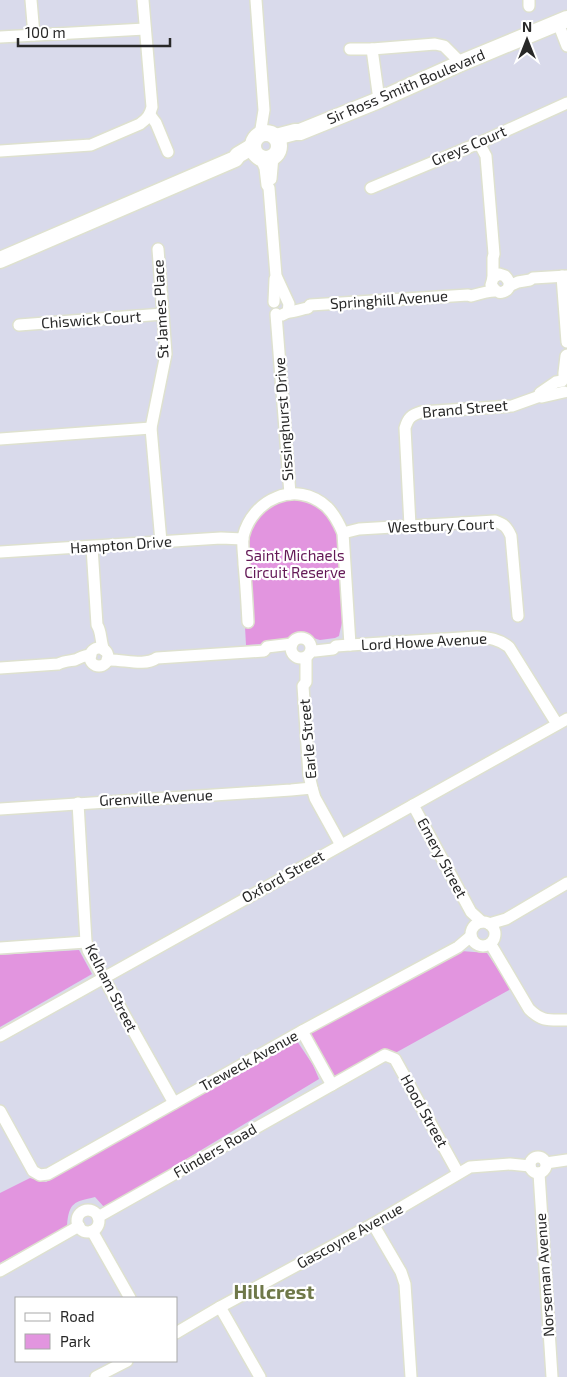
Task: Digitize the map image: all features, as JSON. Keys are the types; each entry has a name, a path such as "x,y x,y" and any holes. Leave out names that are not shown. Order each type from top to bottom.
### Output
{"street":[{"path":"31,0 34,35"},
{"path":"0,151 91,144 140,124 150,115 152,107 143,0"},
{"path":"256,0 266,146 272,167 269,188 276,276 279,279 285,308"},
{"path":"562,21 567,46"},
{"name":"Sir Ross Smith Boulevard","path":"0,260 235,159 238,161 295,132 300,132 379,100 562,21"},
{"path":"0,37 145,29"},
{"path":"350,49 436,44 444,46 461,63"},
{"path":"372,49 379,100"},
{"name":"Greys Court","path":"371,188 479,143 567,103"},
{"path":"150,115 156,123 168,152"},
{"path":"479,143 486,156 494,254 497,257 500,281 530,276 533,278 564,276 567,342"},
{"name":"St James Place","path":"158,249 166,354 151,428 161,542"},
{"name":"Springhill Avenue","path":"276,276 274,302 280,298 285,308 308,304 468,295 500,281"},
{"name":"Sissinghurst Drive","path":"285,308 286,320 279,344 290,494"},
{"name":"Chiswick Court","path":"19,325 162,314"},
{"path":"565,384 567,355"},
{"name":"Brand Street","path":"410,526 405,428 412,414 512,406 540,396 542,397 565,384"},
{"path":"0,439 151,428"},
{"path":"248,622 243,539 247,526 253,515 269,500 290,494 302,495 320,502 328,508 343,532 350,645"},
{"name":"Westbury Court","path":"343,532 495,521 503,524 508,528 511,536 518,616"},
{"name":"Hampton Drive","path":"0,552 221,538 243,539"},
{"path":"92,547 97,625 95,629 99,655"},
{"name":"Lord Howe Avenue","path":"0,668 58,664 76,660 85,655 99,655 112,651 139,656 152,655 157,658 264,650 268,653 301,651 333,644 336,646 477,637 492,638 502,642 509,648 562,721"},
{"name":"Earle Street","path":"301,651 306,682 303,686 309,775 315,798 341,845"},
{"name":"Oxford Street","path":"0,1036 562,721"},
{"name":"Grenville Avenue","path":"0,809 312,788"},
{"name":"Kelham Street","path":"78,803 88,950 174,1103"},
{"name":"Emery Street","path":"413,805 481,931"},
{"name":"Treweck Avenue","path":"0,1111 33,1171 40,1174 48,1174 458,947 481,931 506,919 567,883"},
{"path":"0,948 86,942"},
{"path":"493,948 528,1009 546,1021 567,1020"},
{"path":"302,1032 332,1084"},
{"name":"Flinders Road","path":"98,1217 385,1055"},
{"name":"Hood Street","path":"385,1055 395,1059 458,1173"},
{"path":"538,1167 567,1160"},
{"name":"Gascoyne Avenue","path":"178,1332 373,1224 470,1167 510,1164 538,1167"},
{"name":"Norseman Avenue","path":"538,1167 552,1377"},
{"path":"91,1210 96,1213 99,1222 97,1228 92,1231 85,1231 79,1226 78,1218 80,1214 91,1210"},
{"path":"373,1224 401,1272 405,1284 411,1377"},
{"path":"0,1271 79,1226"},
{"path":"92,1231 129,1297"},
{"path":"220,1307 260,1377"},
{"path":"99,1376 125,1362"}],"green space":[{"name":"Saint Michaels Circuit Reserve","path":"294,500 308,503 321,509 333,523 339,541 343,618 339,636 320,640 300,634 280,643 246,645 245,627 254,626 249,541 251,532 258,517 269,507"},
{"path":"79,950 92,974 0,1027 0,955"},
{"path":"461,951 487,953 511,989 397,1052 384,1052 335,1077 308,1033"},
{"path":"297,1041 313,1065 319,1079 105,1208 95,1197 77,1202 69,1212 67,1226 0,1263 0,1193 30,1178 46,1182"}],"district":[{"name":"Hillcrest","path":"274,1292"}]}
